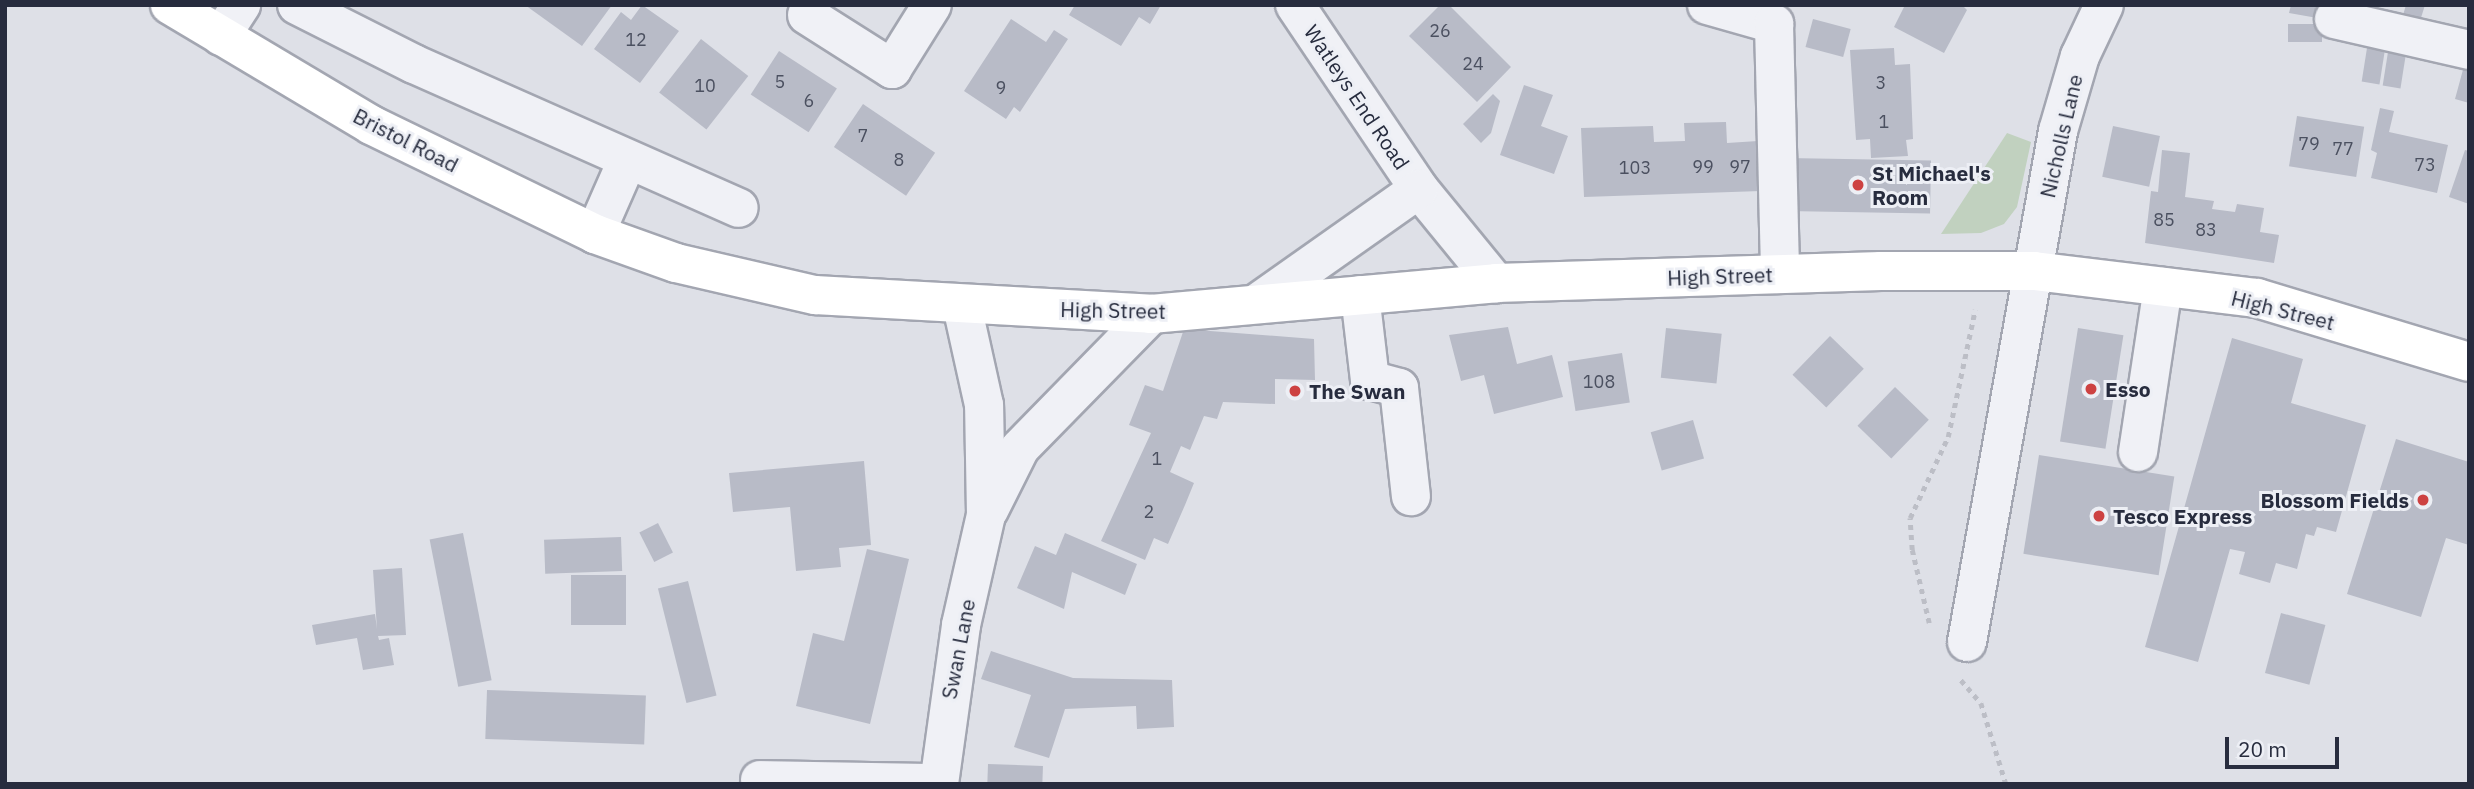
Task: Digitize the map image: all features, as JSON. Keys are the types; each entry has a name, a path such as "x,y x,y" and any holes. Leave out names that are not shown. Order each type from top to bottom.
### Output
{"main road":[{"name":"Bristol Road","path":"170,5 231,21 370,125 596,234 676,263 815,295 962,306"},
{"name":"High Street","path":"962,306 1151,314 1260,301 1496,283 1780,274 2034,271 2257,298 2469,362"}],"street":[{"path":"297,5 627,161 739,208"},
{"path":"807,15 892,69 932,5"},
{"name":"Watleys End Road","path":"1296,5 1419,189 1496,283"},
{"path":"1707,5 1774,24 1780,274"},
{"name":"Nicholls Lane","path":"1968,642 2058,131 2080,56 2104,5"},
{"path":"2334,19 2469,50"},
{"path":"596,234 627,161"},
{"name":"Watleys End Road","path":"1260,301 1419,189"},
{"path":"2138,452 2163,287"},
{"path":"1360,295 1370,380 1399,388 1410,496"},
{"name":"Swan Lane","path":"962,306 984,405 986,516"},
{"name":"Swan Lane","path":"939,783 961,625 986,516 1020,448 1151,314"},
{"path":"760,780 939,783"}],"green space":[{"path":"2007,133 2031,142 2017,207 2004,224 1981,233 1941,234"}],"building":[{"path":"525,5 612,5 582,46"},
{"path":"642,5 679,31 640,83 594,49 621,12 631,20"},
{"path":"1075,5 1161,5 1150,24 1139,17 1121,46 1069,15"},
{"path":"1440,5 1449,5 1511,67 1477,102 1409,36"},
{"path":"1905,5 1962,5 1967,10 1944,53 1894,27"},
{"path":"2291,5 2325,5 2323,19 2289,13"},
{"path":"2406,5 2425,5 2420,21 2403,15"},
{"path":"1011,19 1046,42 1054,30 1068,39 1020,112 1014,107 1006,119 964,91"},
{"path":"1813,19 1851,29 1843,57 1805,47"},
{"path":"2288,24 2322,24 2322,42 2288,42"},
{"path":"701,39 748,76 706,130 659,93"},
{"path":"1894,48 1895,65 1910,64 1913,139 1906,140 1908,156 1871,158 1870,139 1856,140 1850,50"},
{"path":"2367,48 2385,51 2379,84 2362,82"},
{"path":"779,51 837,89 809,132 751,95"},
{"path":"2388,52 2406,55 2400,88 2383,86"},
{"path":"2464,66 2469,67 2469,103 2455,99"},
{"path":"1524,85 1553,95 1541,126 1568,136 1554,174 1500,155"},
{"path":"1493,94 1500,101 1491,133 1481,143 1463,124"},
{"path":"863,104 935,153 906,196 834,147"},
{"path":"2380,108 2394,111 2389,132 2448,145 2437,193 2371,178 2377,153 2371,150"},
{"path":"2297,116 2364,127 2356,177 2289,166"},
{"path":"1726,122 1727,143 1758,141 1761,191 1584,197 1581,128 1653,126 1654,142 1685,141 1684,123"},
{"path":"2113,126 2160,136 2149,187 2102,177"},
{"path":"2162,150 2190,153 2185,197 2214,201 2212,209 2235,212 2237,204 2264,208 2260,232 2279,235 2274,263 2145,243 2151,191 2158,192"},
{"path":"2465,150 2469,151 2469,204 2449,197"},
{"name":"St Michael's Room","path":"1787,158 1931,161 1930,214 1786,211"},
{"path":"1508,327 1517,364 1552,355 1563,397 1494,414 1484,375 1461,381 1449,335"},
{"path":"1666,328 1722,334 1716,384 1661,378"},
{"name":"Esso","path":"2078,328 2123,335 2105,449 2060,442"},
{"path":"1184,329 1314,339 1315,380 1275,379 1275,404 1223,402 1217,419 1204,416 1190,450 1181,446 1170,472 1194,483 1185,505 1168,544 1154,538 1145,560 1101,541 1151,433 1129,425 1145,385 1163,391"},
{"path":"1830,336 1864,369 1826,407 1792,375"},
{"path":"2232,338 2303,359 2291,403 2366,425 2336,532 2317,527 2314,536 2306,534 2297,569 2276,563 2270,583 2239,574 2245,552 2230,549 2198,662 2145,647"},
{"path":"1622,353 1630,402 1575,411 1568,362"},
{"path":"1895,387 1929,420 1891,458 1857,426"},
{"path":"1693,420 1704,458 1662,471 1651,432"},
{"name":"Blossom Fields","path":"2396,439 2469,462 2469,545 2446,538 2421,617 2347,594"},
{"name":"Tesco Express","path":"2039,455 2174,476 2159,575 2023,554"},
{"path":"864,461 871,545 839,548 841,567 796,571 790,507 733,512 729,473"},
{"path":"658,523 673,552 654,562 639,533"},
{"path":"463,533 492,680 458,687 430,539"},
{"path":"1065,533 1137,564 1125,595 1072,572 1064,609 1017,588 1035,546 1056,555"},
{"path":"621,537 622,571 545,574 544,540"},
{"path":"867,549 909,559 870,724 796,706 813,633 844,641"},
{"path":"402,568 406,635 378,636 379,640 389,638 394,665 363,670 357,638 316,645 312,625 375,614 377,629 373,570"},
{"path":"571,575 626,575 626,625 571,625"},
{"path":"688,581 717,695 686,703 658,588"},
{"path":"2281,613 2325,625 2309,685 2265,673"},
{"path":"991,651 1073,678 1172,680 1174,727 1137,729 1136,706 1065,709 1049,758 1014,747 1031,695 981,679"},
{"path":"487,690 646,696 644,745 485,739"},
{"path":"988,764 1043,766 1042,784 987,784"}],"place":[{"name":"St Michael's Room","path":"1858,185"},
{"name":"Esso","path":"2091,389"},
{"name":"The Swan","path":"1295,391"},
{"name":"Blossom Fields","path":"2423,500"},
{"name":"Tesco Express","path":"2099,516"}]}
